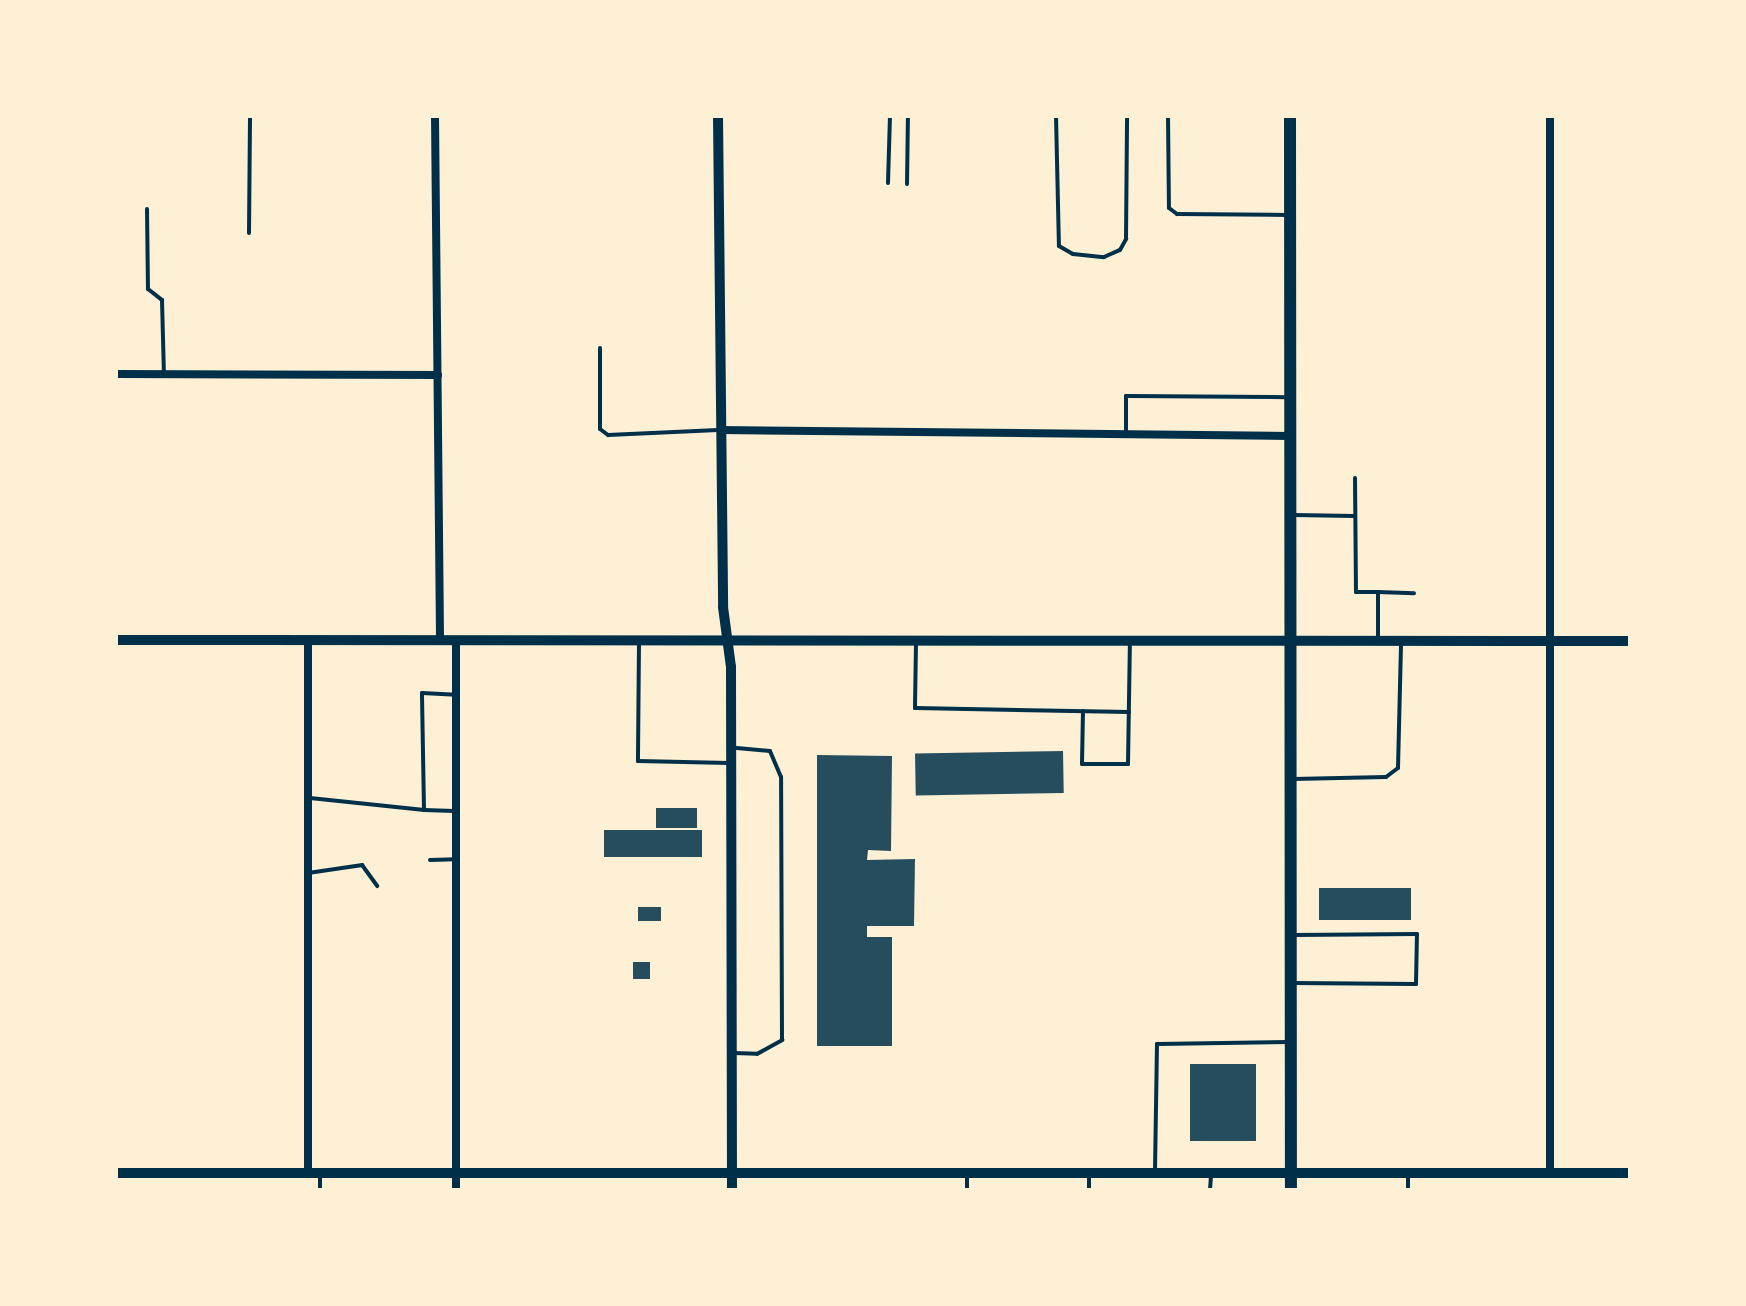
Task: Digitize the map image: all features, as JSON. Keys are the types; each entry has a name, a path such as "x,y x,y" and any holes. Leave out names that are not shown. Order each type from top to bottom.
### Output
{"main road":[{"path":"1290,116 1291,1190"}],"street":[{"path":"435,116 440,640"},
{"path":"718,116 721,430 731,747 732,1190"},
{"path":"1550,116 1550,1173"},
{"path":"116,374 438,375"},
{"path":"721,430 1290,436"},
{"path":"116,640 1630,641"},
{"path":"308,640 308,1172"},
{"path":"456,640 456,1190"},
{"path":"116,1173 1630,1173"}],"lane":[{"path":"249,233 250,116"},
{"path":"888,183 890,116"},
{"path":"907,184 908,116"},
{"path":"1056,116 1059,246 1073,254 1104,257 1120,250 1126,239 1127,116"},
{"path":"1168,116 1169,208 1177,214 1290,215"},
{"path":"147,209 148,289 162,300 164,374"},
{"path":"600,348 600,429 608,435 721,430"},
{"path":"1126,434 1126,396 1290,397"},
{"path":"1355,478 1356,592 1414,593"},
{"path":"1290,515 1355,516"},
{"path":"1378,592 1378,641"},
{"path":"639,640 638,761 731,763"},
{"path":"916,641 915,708 1129,712"},
{"path":"1083,711 1082,764 1128,764 1130,641"},
{"path":"1290,779 1386,777 1398,768 1401,641"},
{"path":"424,810 422,693 456,695"},
{"path":"731,747 770,751 781,777 782,1040 757,1054 731,1053"},
{"path":"308,798 457,811"},
{"path":"430,860 457,859"},
{"path":"308,873 362,865 377,886"},
{"path":"1290,935 1417,934 1416,984 1290,983"},
{"path":"1155,1174 1157,1044 1291,1042"},
{"path":"320,1172 320,1190"},
{"path":"967,1174 967,1190"},
{"path":"1089,1174 1089,1190"},
{"path":"1210,1190 1211,1174"},
{"path":"1408,1175 1408,1190"}],"building":[{"path":"1063,751 1064,793 916,796 915,754"},
{"path":"817,755 892,756 891,851 868,850 867,860 915,859 914,926 867,926 867,937 892,937 892,1046 817,1046"},
{"path":"656,808 697,808 697,828 656,828"},
{"path":"604,830 702,830 702,857 604,857"},
{"path":"1319,888 1411,888 1411,920 1319,920"},
{"path":"638,907 661,907 661,921 638,921"},
{"path":"633,962 650,962 650,979 633,979"},
{"path":"1190,1064 1256,1064 1256,1141 1190,1141"}]}
